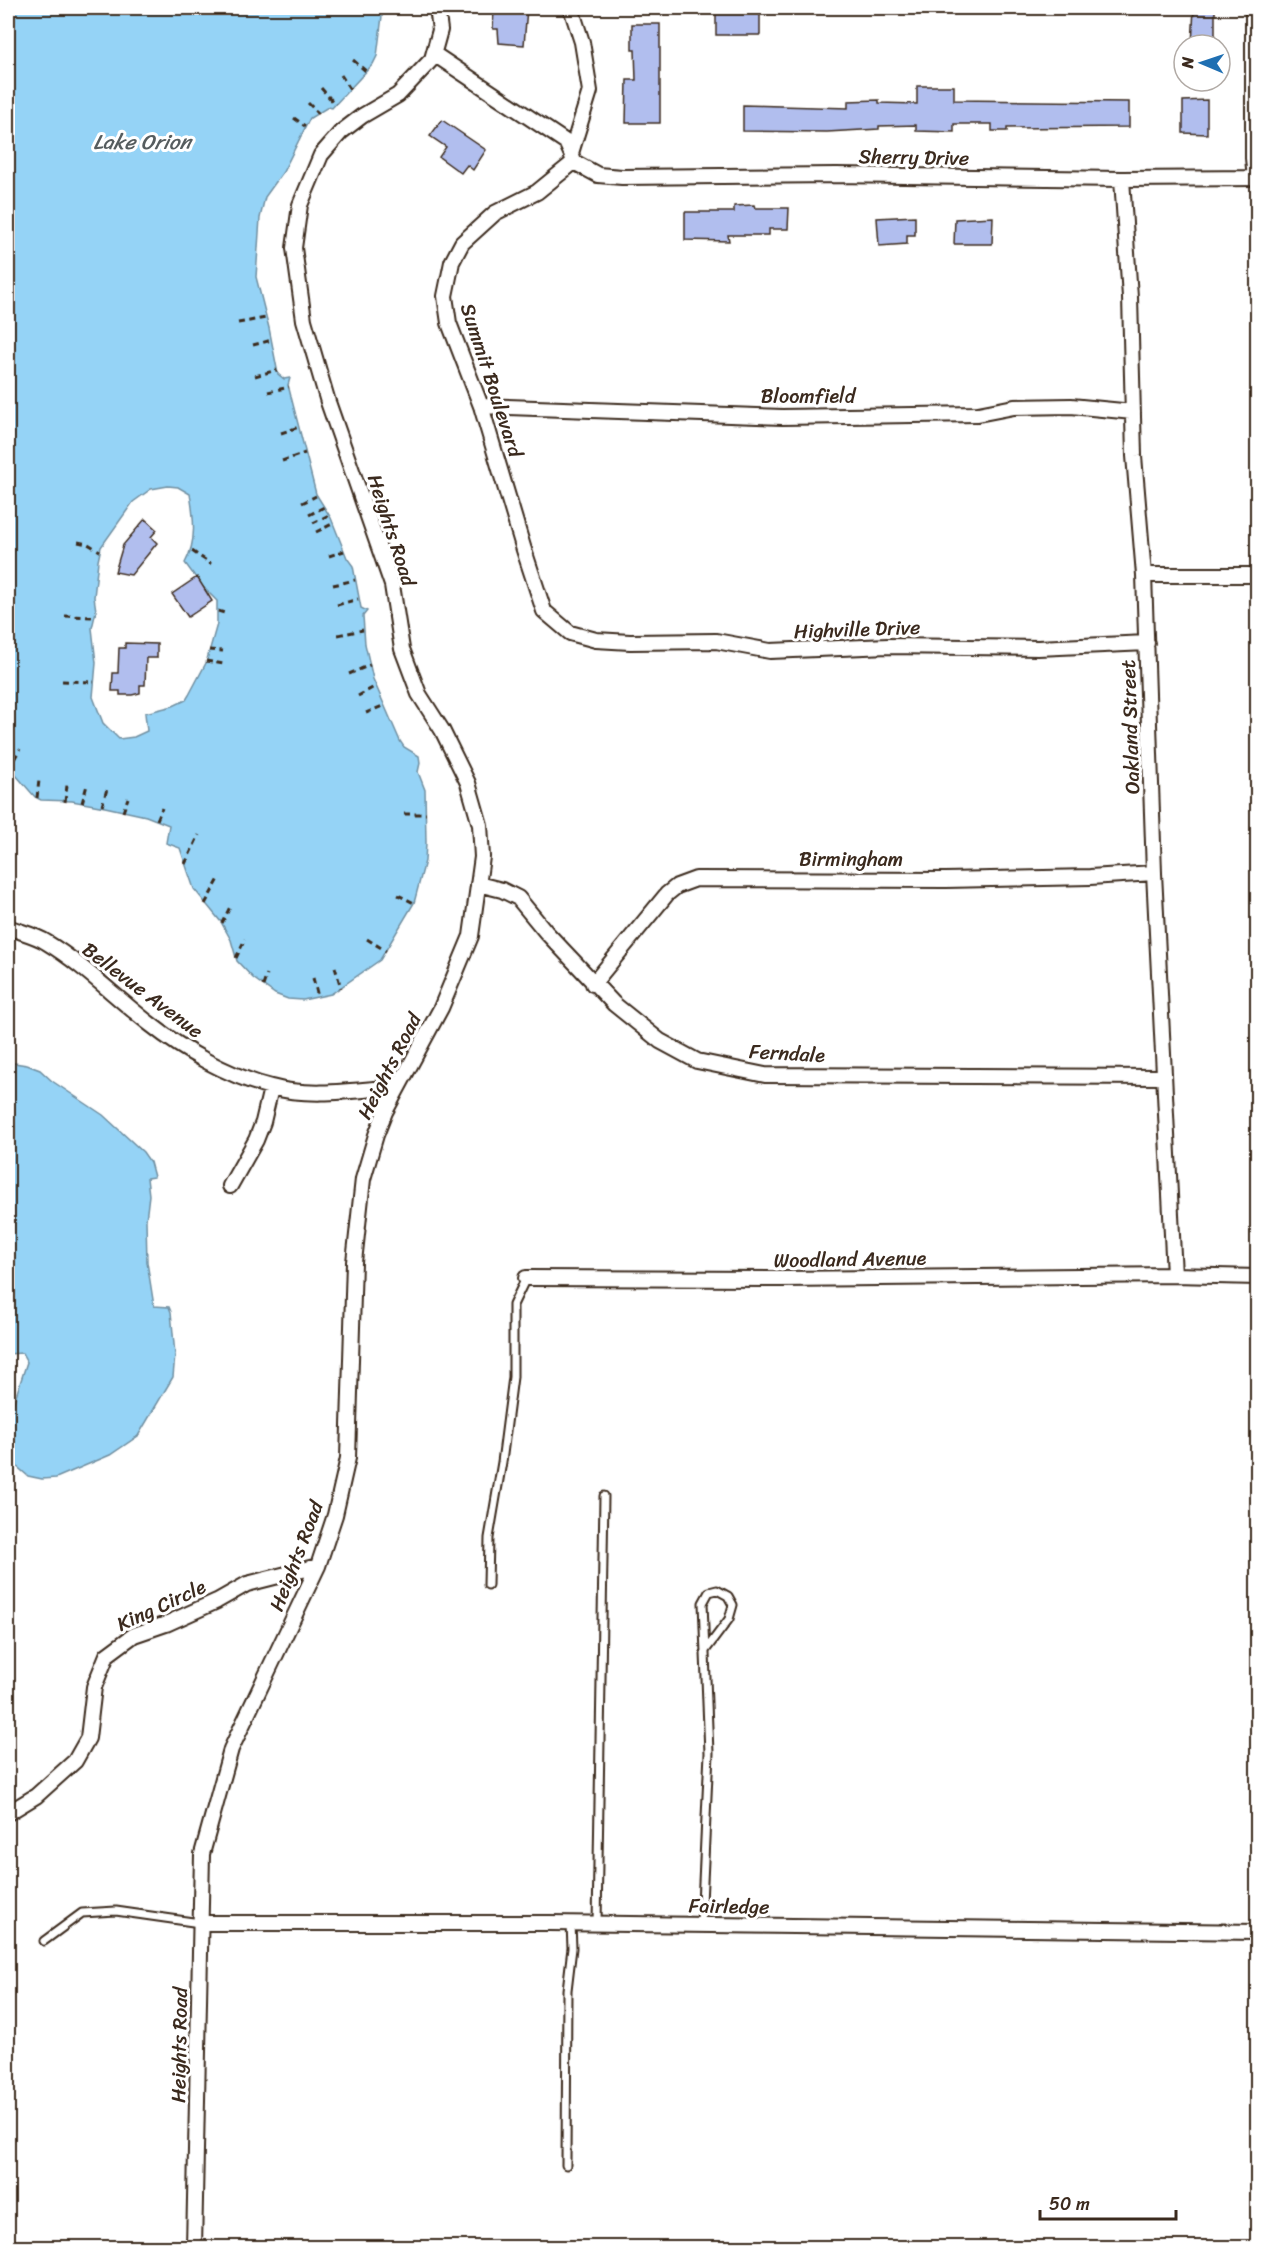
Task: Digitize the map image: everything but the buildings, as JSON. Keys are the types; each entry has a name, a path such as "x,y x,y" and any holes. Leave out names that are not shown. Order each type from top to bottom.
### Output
{"street":[{"name":"Heights Road","path":"194,2247 202,1854 231,1749 318,1566 335,1515 348,1458 354,1262 363,1179 376,1135 398,1088 441,1008 471,936 482,857 480,825 468,783 442,730 419,694 402,649 392,585 328,402 304,320 294,248 300,205 321,155 341,132 362,116 398,95 432,59 440,30 437,8"},
{"path":"572,8 582,42 590,91 573,158"},
{"path":"1253,8 1253,158 1256,178"},
{"name":"Sherry Drive","path":"434,54 566,142 573,158 598,175 622,177 836,175 1122,179 1256,178"},
{"name":"Summit Boulevard","path":"570,633 544,610 481,406 449,323 445,296 452,261 462,243 495,213 537,192 573,158"},
{"name":"Oakland Street","path":"1122,179 1130,297 1134,456 1144,575 1154,873 1174,1275"},
{"name":"Bloomfield","path":"481,406 782,417 978,414 1014,407 1071,406 1133,412"},
{"path":"1144,575 1257,575"},
{"name":"Highville Drive","path":"570,633 596,639 630,642 716,640 770,651 888,646 1038,648 1147,643"},
{"name":"Birmingham","path":"593,984 667,894 676,886 696,879 970,879 1090,877 1154,873"},
{"name":"Ferndale","path":"478,884 502,890 518,898 593,984 614,1004 660,1041 697,1061 765,1075 1163,1077"},
{"name":"Bellevue Avenue","path":"8,927 44,941 96,978 149,1024 186,1049 271,1088 318,1092 398,1088"},
{"path":"230,1186 256,1140 271,1088"},
{"name":"Woodland Avenue","path":"526,1278 782,1279 1174,1275 1257,1277"},
{"name":"King Circle","path":"8,1813 36,1796 75,1761 88,1738 94,1687 107,1655 134,1635 166,1624 247,1584 318,1566"},
{"name":"Fairledge","path":"200,1923 597,1924 1257,1932"}],"lane":[{"path":"488,1585 489,1538 513,1377 513,1305 526,1278"},
{"path":"597,1924 604,1496"},
{"path":"701,1925 709,1753 703,1603 709,1592 717,1590 728,1596 733,1605 729,1619 705,1651"},
{"path":"44,1941 82,1913 116,1911 200,1923"},
{"path":"566,2164 567,1990 572,1948 571,1924"}],"path":[{"path":"353,60 367,72"},
{"path":"341,75 350,89"},
{"path":"321,88 335,104"},
{"path":"308,103 319,114"},
{"path":"294,118 305,126"},
{"path":"238,323 267,318"},
{"path":"253,345 272,340"},
{"path":"255,376 277,370"},
{"path":"268,392 289,387"},
{"path":"281,433 299,427"},
{"path":"282,461 305,453"},
{"path":"302,503 316,496"},
{"path":"309,515 324,507"},
{"path":"313,523 329,515"},
{"path":"316,532 334,523"},
{"path":"78,542 88,544 100,551"},
{"path":"192,551 207,558 211,564"},
{"path":"329,556 344,551"},
{"path":"333,585 355,580"},
{"path":"337,605 358,599"},
{"path":"218,612 228,614"},
{"path":"65,616 95,617"},
{"path":"338,635 363,630"},
{"path":"209,650 223,651"},
{"path":"206,661 224,664"},
{"path":"349,674 370,665"},
{"path":"62,681 94,682"},
{"path":"358,696 376,686"},
{"path":"366,713 384,705"},
{"path":"9,768 20,749"},
{"path":"37,798 39,780"},
{"path":"65,802 67,785"},
{"path":"82,804 87,785"},
{"path":"102,806 107,789"},
{"path":"123,812 128,798"},
{"path":"157,820 162,808"},
{"path":"404,814 426,814"},
{"path":"185,864 199,835"},
{"path":"205,904 219,879"},
{"path":"398,895 414,903"},
{"path":"222,922 230,907"},
{"path":"236,958 245,939"},
{"path":"367,939 386,951"},
{"path":"335,967 341,988"},
{"path":"263,986 267,974"},
{"path":"314,978 318,997"}],"water":[{"name":"Lake Orion","path":"8,8 383,8 377,56 373,64 332,108 328,107 310,118 283,172 265,197 260,218 256,277 278,374 284,379 290,378 288,385 316,494 331,518 347,558 353,566 361,608 367,611 363,616 365,644 373,679 400,741 404,747 419,756 418,772 425,790 426,843 425,861 414,903 380,960 331,994 303,1000 288,999 275,994 253,978 237,961 231,940 221,922 194,889 180,848 166,843 169,825 146,816 105,807 72,801 41,800 35,797 8,766","holes":["178,487 190,494 193,512 193,538 185,563 202,586 217,601 217,624 206,663 186,700 145,713 147,731 134,737 119,739 103,723 93,697 96,663 92,628 96,611 94,597 101,547 133,502 151,489"]},
{"path":"8,1062 40,1070 52,1081 103,1115 143,1152 150,1162 154,1177 147,1178 149,1195 146,1220 147,1262 154,1306 169,1307 171,1312 175,1355 173,1377 138,1436 110,1455 56,1478 42,1479 28,1476 8,1459 8,1420 27,1362 22,1353 8,1354"}]}
